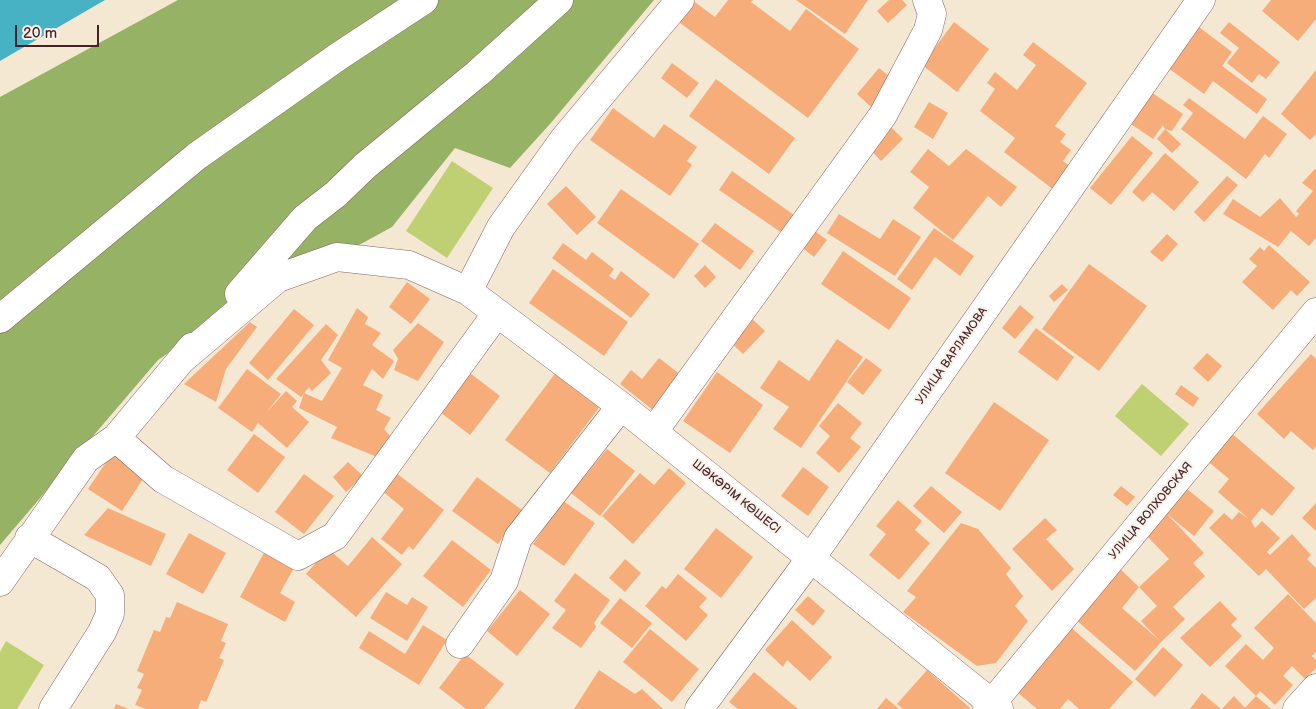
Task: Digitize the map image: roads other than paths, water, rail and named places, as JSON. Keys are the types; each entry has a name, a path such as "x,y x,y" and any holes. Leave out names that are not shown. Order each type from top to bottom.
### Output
{"street":[{"path":"0,319 197,156 339,56 424,0"},
{"path":"0,582 86,459 116,438 180,361 305,218 336,194 365,166 478,73 560,0"},
{"path":"468,291 501,227 564,139 680,0"},
{"path":"654,431 883,115 928,30 932,14 928,0"},
{"name":"УЛИЦА ВАРЛАМОВА","path":"699,709 811,558 1200,0"},
{"name":"ШӘКӘРІМ КӨШЕСІ","path":"180,361 278,278 337,257 409,266 468,291 654,431 993,707"},
{"name":"УЛИЦА ВОЛХОВСКАЯ","path":"993,707 1316,312"},
{"path":"116,438 163,479 298,556 335,536 497,313"},
{"path":"460,644 504,581 518,538 621,406"},
{"path":"30,538 98,578 110,595 110,614 102,632 53,709"},
{"path":"1297,709 1316,688"}],"water":[{"path":"0,0 105,0 0,61"}]}
